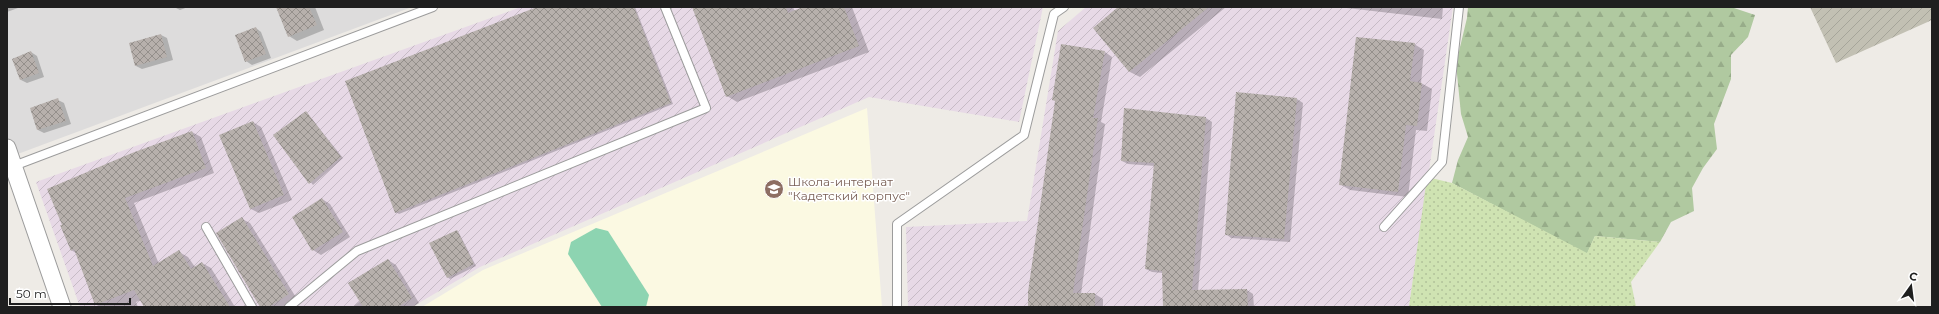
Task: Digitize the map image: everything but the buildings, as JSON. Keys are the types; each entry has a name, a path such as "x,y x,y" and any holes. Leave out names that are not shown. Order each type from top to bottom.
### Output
{"street":[{"path":"7,148 10,167 62,307"}],"lane":[{"path":"10,167 433,7"},
{"path":"289,307 357,251 706,108 665,7"},
{"path":"897,307 897,224 1024,135 1054,14 1064,7"},
{"path":"1384,227 1442,162 1459,7"},
{"path":"206,227 252,307"}],"shaded area":[{"path":"7,7 412,7 7,158"},
{"path":"521,7 1043,7 1019,122 869,97 480,267 412,307 80,307 36,182"},
{"path":"1086,7 1453,7 1409,307 908,307 906,227 1027,221 1058,31"},
{"path":"1810,7 1932,7 1932,20 1836,63"},
{"name":"Школа-интернат \"Кадетский корпус\"","path":"867,108 882,307 422,307 483,270"}],"green space":[{"path":"1468,7 1731,7 1755,15 1748,37 1731,55 1731,79 1714,124 1717,149 1703,168 1692,188 1694,211 1671,222 1660,242 1595,236 1587,254 1452,183 1458,160 1468,137 1461,114 1456,64 1467,18"},
{"path":"1427,177 1452,183 1587,253 1595,236 1660,242 1631,282 1636,307 1409,307"},
{"path":"596,228 608,231 649,295 646,307 602,307 568,254 571,242"}],"place":[{"name":"Школа-интернат \"Кадетский корпус\"","path":"774,189"}]}
